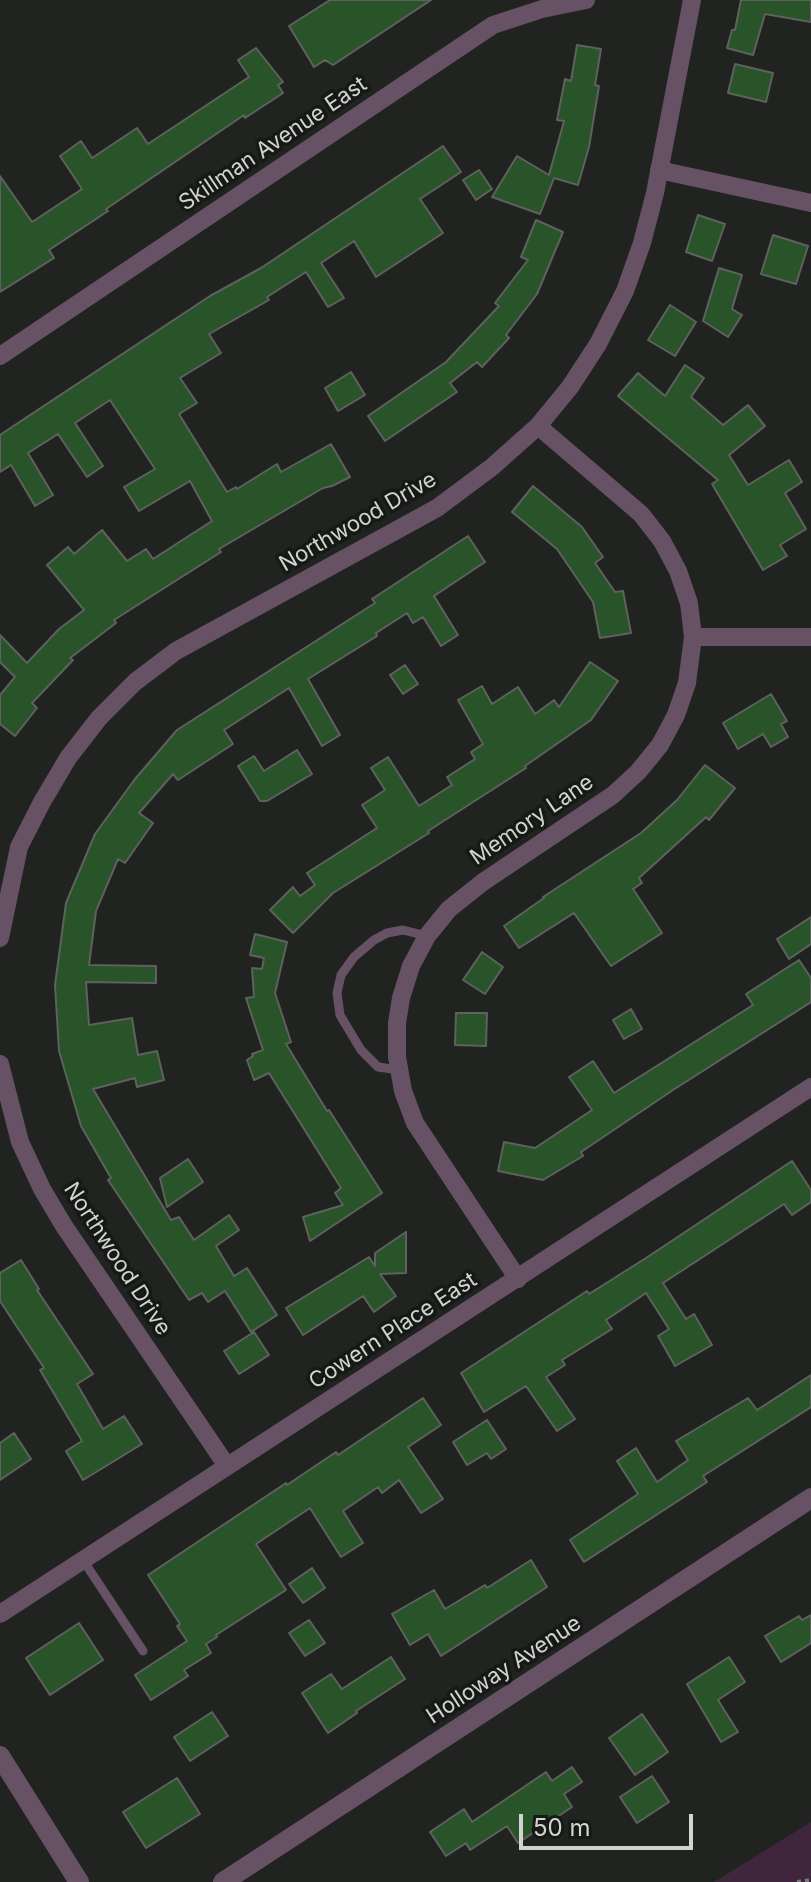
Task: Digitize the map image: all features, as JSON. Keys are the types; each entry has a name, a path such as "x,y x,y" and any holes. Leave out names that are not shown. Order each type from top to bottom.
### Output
{"street":[{"name":"Skillman Avenue East","path":"0,356 493,25 542,9 586,0"},
{"name":"Northwood Drive","path":"0,938 9,847 68,758 99,718 135,682 176,651 437,508 492,467 538,426 570,387 598,344 625,291 642,243 692,0"},
{"path":"659,170 811,203"},
{"name":"Memory Lane","path":"518,1279 415,1123 399,1070 397,1023 401,998 411,966 427,936 449,909 483,882 613,795 638,772 660,745 676,715 687,683 693,637 689,603 678,571 662,541 641,514 538,426"},
{"path":"693,637 811,637"},
{"name":"Northwood Drive","path":"0,1064 20,1142 42,1189 227,1466"},
{"name":"Cowern Place East","path":"0,1614 811,1087"},
{"name":"Holloway Avenue","path":"223,1882 811,1498"},
{"path":"0,1756 79,1882"}],"lane":[{"path":"399,1070 378,1067 361,1050 340,1015 337,993 341,975 354,957 374,940 403,930 427,936"},
{"path":"83,1560 143,1651"}],"path":[{"path":"797,1882 811,1880"}],"shaded area":[{"path":"811,1822 811,1882 714,1882"}],"building":[{"path":"330,0 431,0 333,65 325,60 314,67 289,26"},
{"path":"741,0 811,0 811,22 765,14 753,55 727,48 732,30 735,30"},
{"path":"577,45 601,49 595,85 599,86 589,147 578,185 554,178 540,214 492,197 517,156 549,175 564,121 557,120 565,79 571,81"},
{"path":"256,48 283,82 278,85 283,93 245,118 244,115 106,209 108,211 49,250 54,258 0,292 0,176 32,222 82,189 60,156 81,141 92,158 137,128 148,144 249,77 238,60"},
{"path":"735,64 773,73 766,102 728,93"},
{"path":"443,146 461,172 420,199 443,233 376,277 354,241 321,263 344,298 328,307 306,272 267,297 269,300 209,334 221,353 180,378 197,403 179,414 227,492 277,464 281,472 331,444 350,477 323,488 219,549 221,552 114,620 116,623 70,658 73,660 32,703 37,708 15,736 0,724 0,695 15,677 0,662 0,635 27,663 59,629 84,610 47,565 68,547 74,554 102,530 127,561 146,549 153,559 212,521 190,481 139,511 124,487 155,469 110,400 75,423 103,466 87,477 58,434 28,453 53,495 35,506 11,465 0,472 0,435 210,296 261,268"},
{"path":"479,170 492,189 476,200 463,180"},
{"path":"698,215 725,224 712,261 686,252"},
{"path":"536,220 563,232 537,294 506,335 509,338 482,367 477,362 450,383 457,392 385,441 368,416 446,362 499,306 495,303 528,260 521,257"},
{"path":"773,235 808,246 796,284 761,274"},
{"path":"719,268 742,275 732,309 742,315 728,337 703,321"},
{"path":"670,305 696,322 675,356 648,340"},
{"path":"685,365 704,378 691,397 723,425 748,405 765,426 729,455 748,485 789,460 802,482 785,493 806,529 780,545 787,556 763,570 712,484 718,480 618,396 638,373 665,396"},
{"path":"351,372 365,395 338,411 325,388"},
{"path":"533,486 582,527 603,557 595,563 615,592 623,591 631,633 600,638 593,602 557,549 512,512"},
{"path":"468,536 485,562 434,596 458,635 441,646 423,617 413,623 407,613 376,633 377,636 308,679 340,735 322,746 289,688 224,730 233,744 178,780 173,774 139,813 153,823 125,863 118,859 96,911 89,965 156,966 156,983 86,982 89,1025 132,1018 138,1055 157,1051 164,1080 137,1087 135,1078 93,1089 171,1220 179,1217 194,1240 229,1215 239,1230 216,1246 234,1276 247,1268 277,1315 251,1332 225,1291 208,1302 202,1293 189,1300 108,1180 111,1178 81,1126 59,1051 55,985 66,903 95,834 135,779 177,730 375,603 372,599"},
{"path":"590,662 618,681 591,720 526,768 333,893 293,933 270,910 293,887 300,896 315,885 307,873 377,828 362,805 385,790 371,768 388,757 419,806 452,785 447,777 475,759 471,752 483,744 458,700 482,686 492,704 518,687 535,714 554,700 559,707"},
{"path":"405,665 418,684 403,694 390,675"},
{"path":"771,694 787,721 781,724 788,737 771,747 763,734 738,749 723,723"},
{"path":"297,750 312,774 267,801 260,801 238,766 254,756 264,771"},
{"path":"705,765 735,788 709,820 706,817 639,878 642,883 633,889 662,933 611,966 574,913 519,948 504,926 641,833 677,800"},
{"path":"811,917 811,944 789,959 777,939"},
{"path":"255,934 287,942 275,993 291,1042 286,1044 382,1193 310,1241 303,1217 343,1205 335,1193 341,1188 269,1073 254,1080 247,1060 252,1054 263,1050 246,998 254,997 252,968 262,969 264,958 250,955"},
{"path":"482,952 503,967 485,994 463,980"},
{"path":"799,960 811,978 811,1002 673,1090 581,1152 583,1156 543,1180 498,1171 504,1142 535,1148 592,1110 569,1077 593,1061 614,1093 753,1005 746,994"},
{"path":"631,1009 642,1029 624,1039 613,1020"},
{"path":"456,1013 487,1013 486,1046 455,1045"},
{"path":"188,1159 203,1182 167,1207 160,1178"},
{"path":"792,1161 811,1190 811,1202 792,1215 784,1204 663,1283 686,1319 694,1314 712,1345 675,1366 658,1336 669,1329 646,1293 606,1320 612,1329 562,1360 565,1365 546,1377 575,1419 557,1431 526,1386 484,1412 461,1373 587,1291 589,1294 646,1258"},
{"path":"406,1232 406,1273 380,1274 396,1296 374,1312 363,1296 303,1335 286,1308 369,1257 375,1266 375,1253"},
{"path":"21,1260 37,1290 93,1374 77,1384 103,1429 124,1416 142,1444 83,1480 66,1451 82,1441 40,1370 44,1368 0,1301 0,1273"},
{"path":"254,1332 269,1355 239,1374 224,1351"},
{"path":"811,1375 811,1407 703,1476 707,1482 584,1562 570,1540 638,1494 617,1461 636,1448 657,1482 688,1460 676,1441 748,1398 757,1410"},
{"path":"423,1398 441,1425 408,1447 443,1499 421,1513 399,1480 382,1493 378,1487 343,1511 363,1543 341,1557 310,1508 256,1544 286,1590 216,1635 206,1644 211,1653 184,1670 188,1676 151,1700 135,1675 187,1641 177,1626 180,1624 148,1575 286,1483 336,1452 338,1455"},
{"path":"487,1420 506,1449 491,1459 487,1453 467,1465 453,1442"},
{"path":"14,1433 31,1459 0,1480 0,1443"},
{"path":"531,1560 547,1587 441,1656 428,1634 410,1645 392,1614 434,1590 445,1609 485,1585 487,1588"},
{"path":"312,1568 325,1588 303,1603 289,1584"},
{"path":"811,1615 811,1643 781,1662 765,1636 799,1616 802,1620"},
{"path":"309,1620 325,1643 305,1656 289,1633"},
{"path":"79,1623 103,1660 50,1695 26,1658"},
{"path":"391,1657 405,1679 328,1733 302,1693 331,1674 342,1689"},
{"path":"729,1657 745,1682 718,1700 738,1732 721,1742 687,1684"},
{"path":"212,1712 228,1736 190,1761 174,1737"},
{"path":"642,1714 668,1752 635,1775 609,1738"},
{"path":"572,1767 582,1782 564,1794 572,1807 518,1843 507,1826 470,1850 466,1843 446,1856 430,1832 464,1809 472,1822 546,1772 552,1781"},
{"path":"652,1776 669,1802 637,1823 620,1797"},
{"path":"177,1778 200,1814 146,1848 123,1812"}]}
